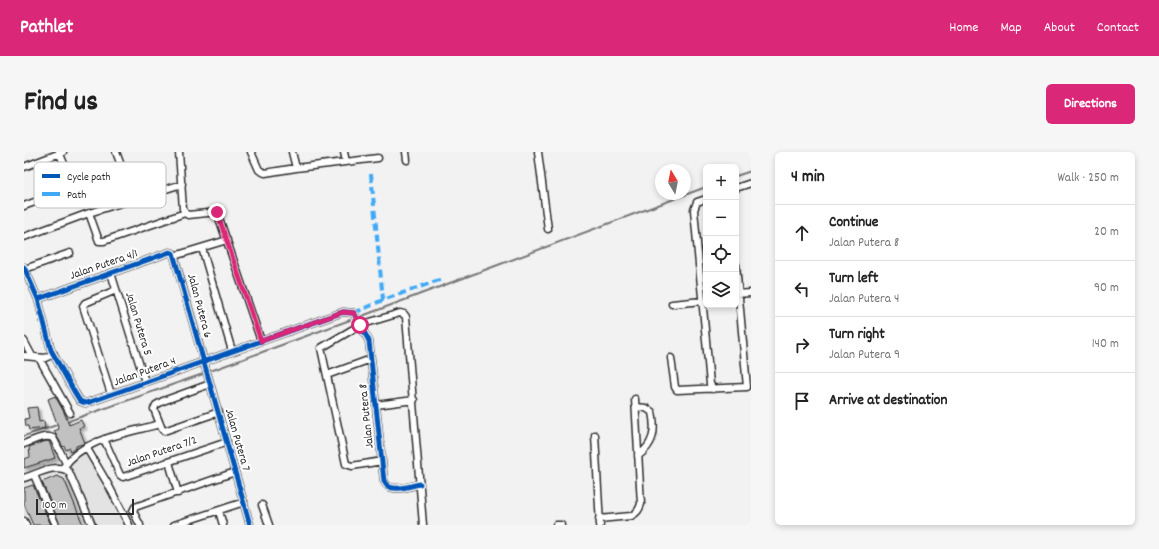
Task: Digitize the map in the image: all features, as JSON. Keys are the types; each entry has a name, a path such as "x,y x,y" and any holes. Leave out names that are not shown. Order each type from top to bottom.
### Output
{"street":[{"path":"36,162 61,152 65,162"},
{"path":"116,152 121,162"},
{"path":"179,152 183,209 185,213"},
{"path":"251,152 259,170 265,173 378,158"},
{"path":"292,152 296,168"},
{"path":"344,152 346,162"},
{"path":"406,152 407,160"},
{"path":"538,152 548,229"},
{"path":"24,167 34,163"},
{"path":"739,187 751,183"},
{"path":"166,189 182,184"},
{"path":"703,199 697,202 694,210 703,290"},
{"path":"24,206 34,202"},
{"path":"24,237 105,208"},
{"path":"89,213 99,240 104,241 185,213 188,215 217,212 261,341"},
{"path":"174,256 227,240"},
{"path":"202,248 232,351"},
{"name":"Jalan Putera 4/1","path":"38,299 170,252 173,253 174,256"},
{"path":"24,268 70,253"},
{"name":"Jalan Putera 6","path":"174,256 204,362"},
{"name":"Jalan Putera 4","path":"24,268 38,299 54,354 80,401 85,403 343,312 354,313"},
{"name":"Jalan Putera 5","path":"111,273 145,382"},
{"path":"111,394 83,306 85,303 116,290"},
{"path":"739,294 751,293"},
{"path":"672,304 703,299"},
{"path":"671,358 675,387 677,390 747,387 748,363 739,307"},
{"path":"705,308 710,384 712,389"},
{"name":"Jalan Putera 8","path":"354,313 369,341 384,481 386,486 389,488 420,484"},
{"path":"382,461 352,466 349,466 345,461 321,348 360,325 400,313 404,314 406,317 414,400 423,525"},
{"path":"24,341 36,357 70,413"},
{"path":"24,356 45,358 54,354"},
{"path":"327,375 371,359"},
{"name":"Jalan Putera 7","path":"204,362 250,525"},
{"path":"210,384 162,400 156,404 154,409 164,431 219,412"},
{"path":"595,435 599,522 636,514 640,510 641,504 635,399"},
{"path":"376,405 414,400"},
{"path":"636,407 650,410 652,412 654,422 652,440 646,450 638,456"},
{"path":"24,478 64,465 96,441 160,424"},
{"path":"24,444 45,437 52,438 64,465 70,472 92,525"},
{"name":"Jalan Putera 7/2","path":"104,439 121,477 125,477 227,442"},
{"path":"86,447 109,486 129,525"},
{"path":"169,462 178,493"},
{"path":"140,525 133,509 235,472"},
{"path":"34,475 56,525"},
{"path":"174,525 191,522 244,502"},
{"path":"262,505 269,525"},
{"path":"219,511 223,525"},
{"path":"24,521 26,525"},
{"path":"556,525 561,525"}],"shaded area":[{"path":"50,430 67,455 93,449 132,525 24,525 24,439"}],"building":[{"path":"55,396 69,425 81,420 84,427 79,428 85,443 76,446 76,448 71,452 70,448 66,450 64,446 63,447 54,431 59,429 48,399"},
{"path":"37,407 39,422 44,421 45,428 29,430 28,426 26,426 25,419 29,418 27,408"},
{"path":"49,441 55,458 24,468 24,459 30,457 29,447"},
{"path":"57,476 64,479 83,525 60,525 42,482"},
{"path":"33,485 51,525 33,525 24,504 24,488"}],"waterway":[{"path":"739,175 751,171"},
{"path":"362,316 703,188"},
{"path":"213,370 350,320"},
{"path":"66,422 203,374"},
{"path":"24,436 60,424"}],"marked path":[{"path":"371,174 383,300"},
{"path":"354,313 383,300 442,279"}],"cycle path":[{"path":"38,299 170,252 173,253 250,525"},
{"path":"24,267 38,299 51,350 80,401 85,403 343,312 354,313 369,341 384,481 390,487 395,488 420,484"}],"route":[{"path":"217,212 261,341 343,312 354,313 360,325"}]}
